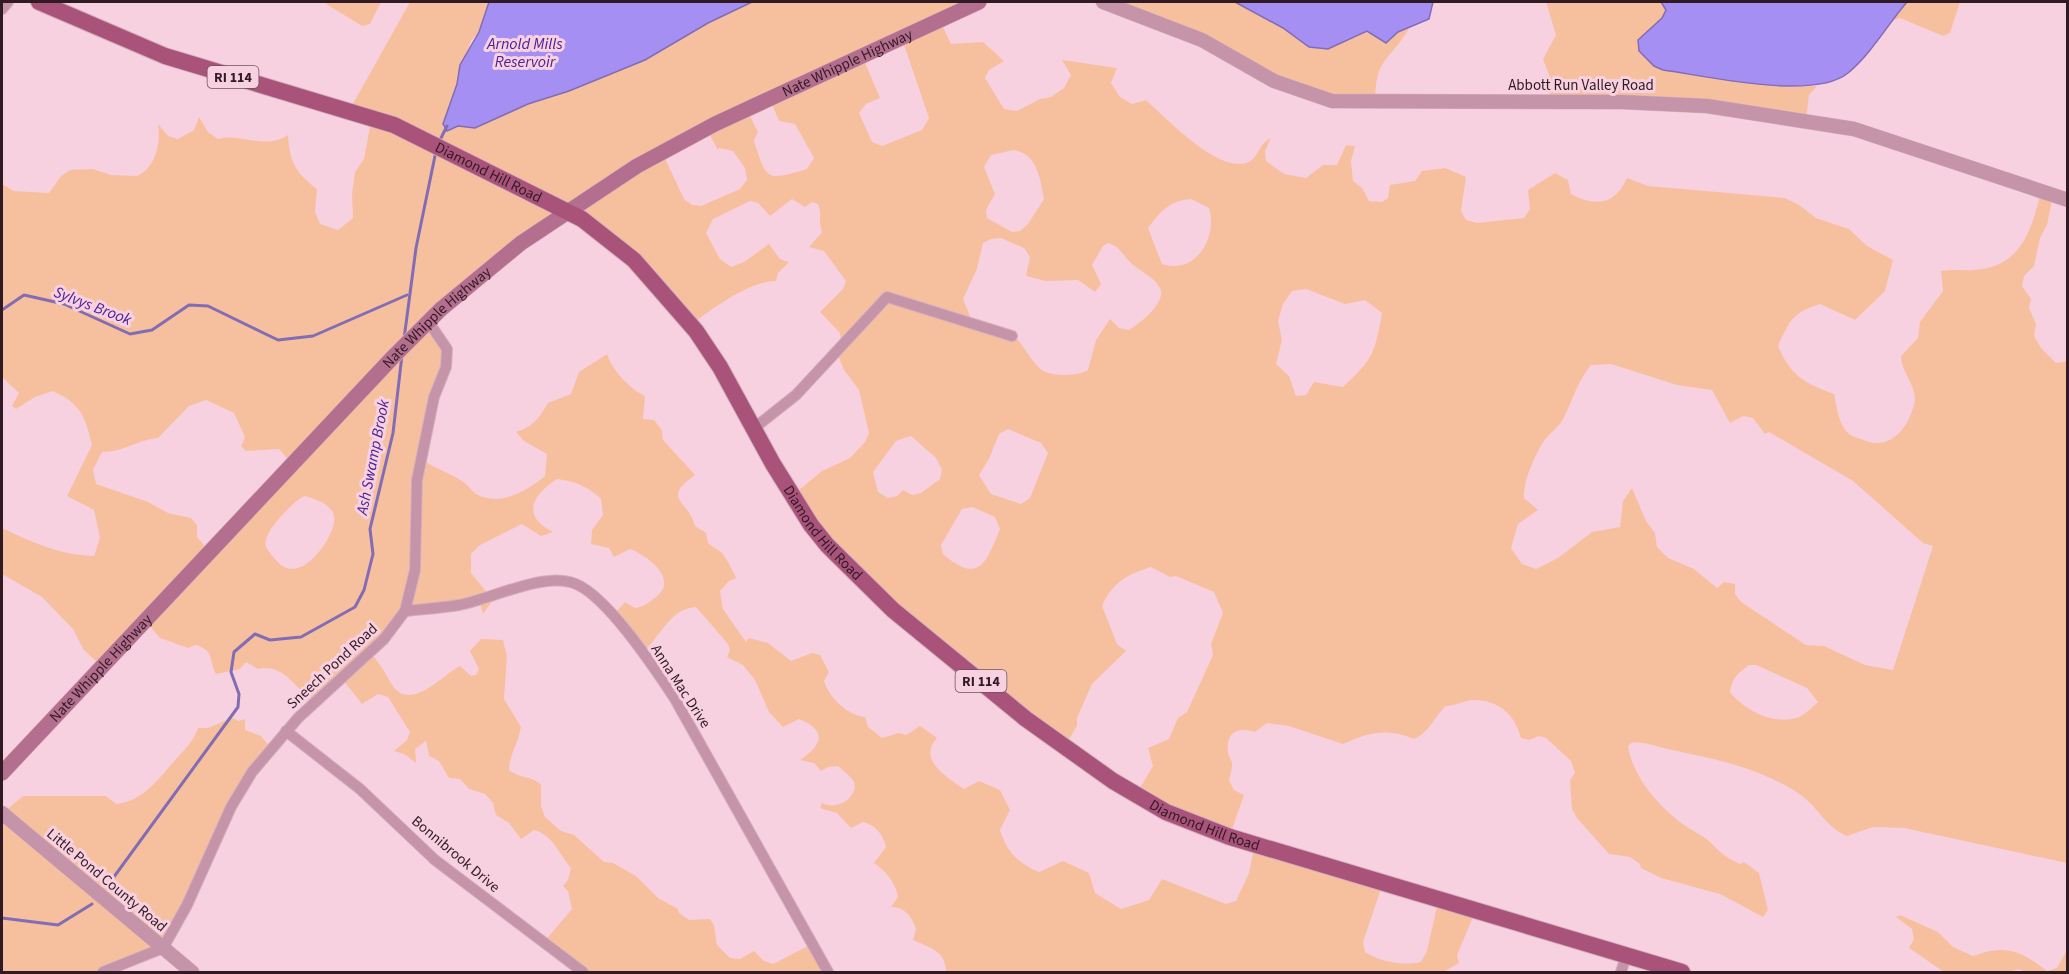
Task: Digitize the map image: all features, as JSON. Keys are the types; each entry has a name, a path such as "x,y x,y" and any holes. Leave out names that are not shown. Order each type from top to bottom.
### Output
{"main road":[{"name":"Diamond Hill Road","path":"39,2 165,56 375,118 448,150 567,211 604,235 634,261 666,295 720,367 753,429 811,525 827,545 894,610 1026,719 1134,795 1167,812 1230,837 1623,964 1682,972"},
{"name":"Nate Whipple Highway","path":"2,773 410,339 428,321 521,243 637,166 715,124 979,2"}],"street":[{"path":"2,9 8,2"},
{"name":"Abbott Run Valley Road","path":"1103,2 1202,40 1274,81 1332,101 1587,101 1707,106 1854,129 2067,200"},
{"path":"753,429 796,395 887,297 1012,336"},
{"name":"Sneech Pond Road","path":"163,948 187,905 240,790 286,731 384,639 405,611 415,570 417,480 434,397 447,359 447,349 428,321"},
{"name":"Anna Mac Drive","path":"405,611 459,605 555,581 581,585 597,596 649,661 675,699 828,972"},
{"name":"Bonnibrook Drive","path":"286,731 360,789 435,860 583,972"},
{"name":"Little Pond County Road","path":"2,813 192,972"},
{"path":"103,972 126,965 163,948"}],"shaded area":[{"path":"323,2 381,2 370,24 362,26"},
{"path":"410,2 489,2 479,32 471,41 443,124 454,129 458,126 475,128 528,104 569,91 645,60 712,21 752,2 985,2 943,27 951,44 983,42 1004,61 989,70 985,78 1004,109 1017,111 1040,99 1051,97 1064,88 1071,75 1062,60 1117,68 1111,83 1120,97 1132,104 1146,100 1193,142 1207,152 1234,164 1250,161 1263,144 1271,138 1265,151 1266,161 1284,174 1306,178 1323,165 1337,165 1346,145 1355,146 1351,161 1353,181 1362,188 1369,201 1382,202 1388,198 1390,185 1415,181 1422,171 1445,168 1466,177 1461,211 1466,220 1477,223 1524,218 1530,209 1528,190 1555,173 1568,180 1571,194 1589,201 1597,202 1611,198 1617,194 1627,178 1648,186 1785,198 1816,218 1849,229 1867,246 1893,260 1885,291 1855,320 1820,304 1803,311 1789,324 1778,346 1788,365 1800,377 1834,394 1840,420 1848,433 1854,437 1880,443 1895,437 1907,423 1911,414 1915,399 1914,393 1901,356 1918,338 1920,322 1943,291 1941,271 1974,270 2003,262 2013,254 2028,233 2041,192 2053,195 2047,225 2040,238 2034,266 2024,276 2022,286 2031,299 2029,308 2036,324 2034,336 2041,348 2056,363 2067,361 2067,863 1904,828 1873,827 1847,836 1828,823 1802,796 1772,779 1720,761 1645,743 1631,743 1628,746 1631,758 1642,781 1667,811 1708,840 1724,855 1740,864 1744,862 1759,873 1768,910 1763,917 1720,894 1661,878 1641,868 1640,864 1630,857 1609,854 1577,818 1572,809 1570,780 1575,773 1571,761 1546,738 1539,736 1529,740 1521,738 1515,722 1505,710 1491,703 1474,700 1446,706 1428,729 1414,739 1395,733 1378,733 1343,744 1289,726 1267,723 1255,732 1243,730 1234,732 1228,745 1228,754 1232,764 1229,780 1234,790 1244,795 1229,838 1137,793 1153,766 1148,748 1169,739 1178,718 1187,712 1213,655 1211,644 1223,613 1214,592 1176,576 1170,577 1151,567 1134,573 1116,585 1102,606 1117,644 1126,651 1092,684 1077,718 1077,726 1066,744 892,610 794,494 822,471 850,458 865,442 869,433 859,390 844,370 837,353 842,346 840,333 820,312 843,289 846,281 824,251 809,247 822,232 818,204 812,202 805,207 792,199 770,216 758,203 750,201 713,219 706,233 720,259 731,267 744,262 769,244 780,259 789,262 778,273 776,281 745,290 694,323 569,211 430,322 447,351 421,458 457,478 476,494 485,498 504,498 522,492 545,476 547,454 524,441 516,432 535,421 548,403 571,394 579,372 607,354 622,378 633,389 645,396 643,419 654,420 662,430 663,440 695,475 679,490 678,495 695,526 706,533 708,543 722,554 736,578 729,581 720,591 723,609 746,642 749,638 768,643 791,661 812,653 820,655 829,672 824,681 830,693 846,709 865,717 868,727 882,738 898,733 906,735 920,726 937,738 930,754 932,761 943,773 964,789 979,781 1000,790 1010,810 1000,830 1010,851 1025,865 1039,872 1063,861 1089,873 1095,893 1121,909 1149,900 1162,879 1226,904 1236,901 1249,873 1254,848 1382,886 1363,942 1365,952 1385,961 1400,963 1421,962 1427,951 1438,902 1473,917 1457,955 1459,963 1443,972 946,972 943,959 936,951 913,940 916,929 910,917 904,911 891,907 898,897 895,887 886,873 874,863 886,847 878,831 872,825 863,822 851,828 837,813 820,808 822,803 835,805 847,800 854,791 855,785 853,780 838,766 828,767 821,771 814,763 800,760 817,744 818,733 799,719 783,727 769,712 755,680 743,665 727,657 730,650 728,644 696,607 679,612 673,617 645,650 612,616 625,602 635,608 656,597 662,590 663,576 652,563 637,552 630,549 614,557 609,548 591,544 592,530 603,515 601,499 581,485 557,479 541,492 534,505 537,519 553,532 541,536 522,524 480,545 471,554 471,573 493,600 483,614 480,604 409,613 372,655 398,692 407,695 416,694 460,666 471,676 476,675 479,669 470,651 481,639 503,640 507,656 504,699 521,727 509,770 541,785 541,806 545,817 561,831 574,835 604,862 613,863 636,876 658,898 678,909 679,913 689,920 710,919 714,925 717,945 730,958 740,959 754,951 764,961 773,964 812,944 828,972 583,972 543,943 572,909 568,891 563,886 568,880 571,868 541,832 534,830 521,839 509,823 496,815 493,803 485,794 469,789 460,779 449,778 439,761 429,756 426,741 415,749 416,763 404,754 394,751 407,740 410,732 388,697 378,694 362,704 343,680 314,706 296,685 275,670 258,669 246,662 240,669 216,674 209,654 202,648 196,645 188,648 160,638 147,623 103,668 83,649 73,629 42,597 2,574 2,528 46,547 82,555 94,556 100,538 94,510 67,496 92,445 80,412 70,401 53,391 35,397 16,409 12,406 19,393 2,377 2,184 14,191 49,193 61,176 70,170 93,169 111,175 137,176 149,167 156,154 159,139 158,124 168,136 178,139 194,130 199,117 208,132 218,139 227,137 270,141 288,135 290,153 295,166 303,177 317,189 315,212 320,224 338,230 353,218 352,193 355,172 364,159 371,121 350,109","holes":["903,42 929,118 922,130 882,146 872,142 859,113 866,104 880,98 863,58","771,102 779,121 795,124 814,158 807,169 776,176 766,171 754,141 758,132 748,112","707,130 718,150 719,148 733,151 745,168 747,180 740,189 701,206 692,205 684,199 663,154","1014,150 1022,152 1033,162 1044,199 1028,224 1020,231 1012,232 987,218 986,210 995,194 984,167 991,155","1191,199 1209,208 1211,219 1210,231 1202,251 1185,264 1174,266 1162,264 1148,228 1171,205","1001,238 1024,248 1030,257 1026,276 1046,281 1078,280 1095,292 1101,284 1092,265 1103,246 1108,243 1116,247 1132,264 1154,281 1160,288 1161,294 1160,300 1151,312 1129,330 1119,328 1110,319 1096,340 1088,370 1059,375 1039,368 1018,340 976,331 963,299 977,269 983,243","1306,289 1345,304 1365,300 1382,313 1377,338 1367,362 1343,387 1314,382 1306,395 1296,396 1289,376 1276,364 1282,340 1278,321 1283,304 1292,291","1611,364 1677,385 1712,390 1730,423 1743,416 1753,418 1765,434 1769,432 1853,481 1923,543 1933,546 1893,670 1865,665 1824,646 1806,645 1741,602 1735,594 1735,584 1724,582 1717,588 1694,569 1668,558 1657,547 1655,533 1646,521 1632,488 1623,501 1620,527 1592,532 1558,558 1536,569 1522,564 1511,548 1518,524 1538,510 1524,498 1528,476 1544,441 1561,422 1582,378 1591,365","206,400 234,413 245,437 241,446 246,451 279,449 293,465 210,552 197,537 197,525 191,518 168,513 148,502 96,484 93,470 102,452 117,450 158,438 189,406","1008,429 1041,443 1048,453 1030,498 1021,504 991,494 979,475 989,459 999,434","911,436 936,458 942,470 940,479 921,493 912,495 903,490 897,496 888,498 878,492 873,472 896,441","305,496 329,507 334,518 331,533 311,561 290,569 276,560 266,546 266,540 272,528 289,508","972,507 995,517 1000,529 990,552 980,566 973,569 965,568 943,554 941,545 962,509","1749,665 1756,665 1807,688 1818,702 1799,717 1780,720 1761,715 1752,711 1730,692 1732,683"]},
{"path":"1100,2 1235,2 1283,28 1309,47 1355,38 1367,31 1386,43 1398,32 1409,29 1380,68 1375,102 1316,100 1225,53"},
{"path":"1546,2 1661,2 1666,10 1662,18 1638,41 1654,66 1663,70 1789,87 1817,86 1809,95 1806,120 1751,112 1549,102 1549,75 1543,59 1556,35"},
{"path":"1907,2 1960,2 1950,33 1943,36 1900,18 1891,21"},
{"path":"232,718 239,721 245,719 245,730 261,736 273,751 239,796 167,943 98,972 2,972 2,811 4,812 23,796 106,796 116,804 135,799 150,788 189,745 198,728 208,728"},
{"path":"1900,915 1938,932 1953,947 1973,956 1995,950 2012,951 2029,958 2047,971 2057,968 2067,950 2067,972 2025,972 2018,969 2009,972 1944,972 1909,948 1914,939 1912,929 1896,917"}],"water":[{"name":"Arnold Mills Reservoir","path":"489,2 752,2 708,23 645,60 569,91 528,104 475,128 458,126 447,131 443,124 457,84 460,65 479,32"},
{"path":"1235,2 1433,2 1429,19 1398,32 1386,43 1367,31 1328,49 1309,47 1283,28"},
{"path":"1661,2 1907,2 1872,48 1848,73 1832,81 1786,86 1732,81 1663,70 1654,66 1639,51 1638,40 1662,18 1666,10"}],"waterway":[{"name":"Ash Swamp Brook","path":"439,142 447,126"},
{"name":"Ash Swamp Brook","path":"404,339 416,248 436,151"},
{"name":"Sylvys Brook","path":"2,310 24,295 64,304 130,334 152,330 189,305 208,306 278,340 313,336 407,295"},
{"name":"Ash Swamp Brook","path":"108,885 238,707 239,694 231,672 234,652 255,634 270,640 301,637 355,607 364,590 373,554 370,529 393,433 402,355"},
{"name":"Ash Swamp Brook","path":"2,918 58,925 92,904"}]}
